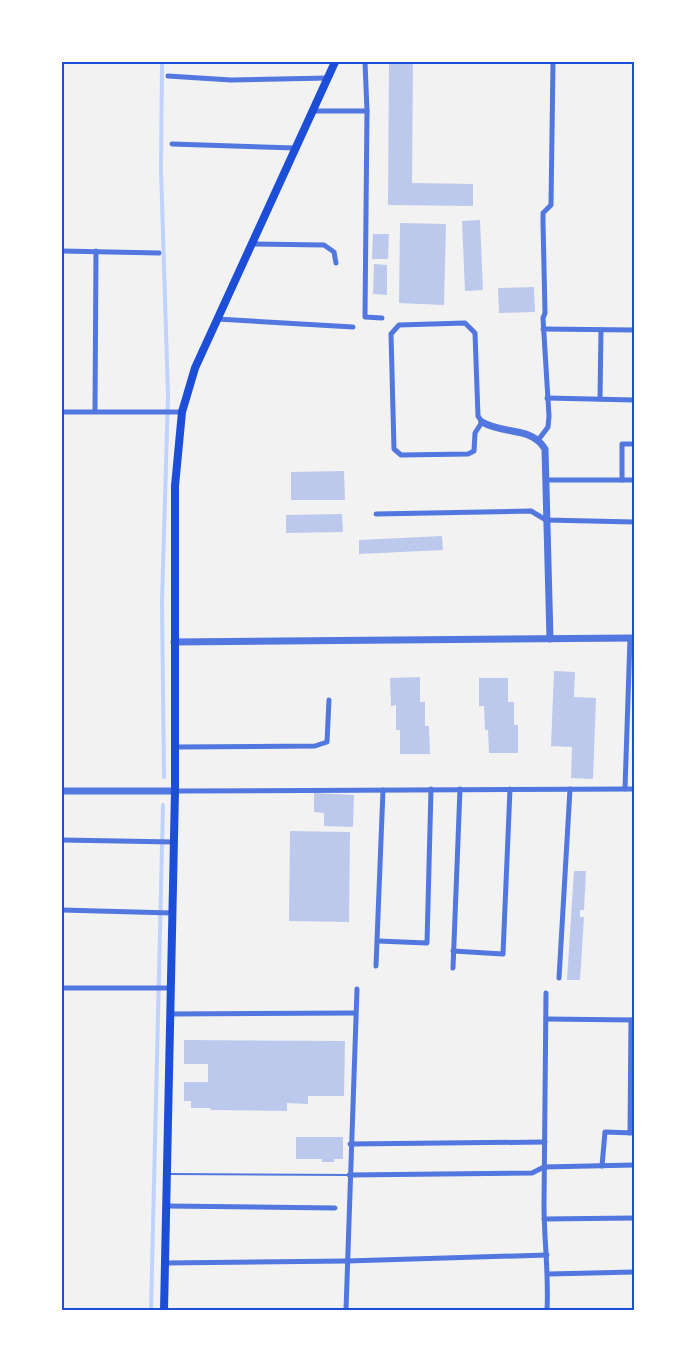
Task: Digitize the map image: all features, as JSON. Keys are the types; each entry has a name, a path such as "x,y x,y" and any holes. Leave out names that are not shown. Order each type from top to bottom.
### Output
{"main road":[{"path":"164,1311 175,791 175,486 182,412 195,368 335,62"}],"street":[{"path":"365,62 367,111 365,317 382,318"},
{"path":"539,439 548,427 543,329 545,313 543,213 552,205 553,62"},
{"path":"168,76 231,80 328,78"},
{"path":"313,111 367,111"},
{"path":"172,144 296,148"},
{"path":"251,244 324,245 334,252 336,263"},
{"path":"62,251 159,253"},
{"path":"95,411 96,251"},
{"path":"217,319 353,327"},
{"path":"482,422 475,434 474,451 468,454 401,454 394,449 391,334 399,324 465,323 471,328 475,333 478,416 482,422 492,428 529,434 539,439 545,449 550,639"},
{"path":"543,329 634,330"},
{"path":"600,399 601,330"},
{"path":"547,398 634,400"},
{"path":"62,412 182,412"},
{"path":"622,480 622,444 634,444"},
{"path":"546,480 634,480"},
{"path":"376,514 531,511 546,520 634,522"},
{"path":"174,642 632,638 625,789"},
{"path":"175,747 315,746 327,742 328,700"},
{"path":"378,941 427,943 431,789"},
{"path":"453,968 460,789"},
{"path":"453,951 503,954 510,789"},
{"path":"559,978 570,789"},
{"path":"62,791 634,789"},
{"path":"376,966 383,790"},
{"path":"62,840 174,842"},
{"path":"62,910 171,913"},
{"path":"62,988 171,988"},
{"path":"345,1311 357,989"},
{"path":"546,993 544,1219 549,1275 547,1311"},
{"path":"170,1014 355,1013"},
{"path":"546,1019 633,1020 632,1133 605,1132 602,1166"},
{"path":"350,1144 545,1142"},
{"path":"349,1175 532,1173 544,1167 634,1165"},
{"path":"167,1206 335,1208"},
{"path":"544,1219 634,1218"},
{"path":"165,1263 347,1261 547,1255"},
{"path":"549,1275 634,1272"}],"lane":[{"path":"166,1174 349,1175"}],"building":[{"path":"389,62 413,62 412,183 473,184 473,206 388,205"},
{"path":"480,220 483,290 465,291 462,221"},
{"path":"400,223 446,224 444,305 399,303"},
{"path":"373,234 389,234 388,259 372,259"},
{"path":"374,264 387,265 387,295 373,294"},
{"path":"534,287 535,312 499,313 498,288"},
{"path":"344,471 345,500 291,500 291,472"},
{"path":"342,514 343,532 286,533 286,515"},
{"path":"442,536 443,550 359,554 359,540"},
{"path":"554,671 575,672 574,697 596,698 593,779 571,778 572,747 551,746"},
{"path":"420,677 420,702 425,702 425,726 429,726 430,754 400,754 400,730 396,730 396,705 391,706 390,678"},
{"path":"479,678 508,678 508,702 514,702 514,725 518,725 518,753 489,753 484,706 479,706"},
{"path":"314,793 354,795 353,827 324,826 324,813 314,812"},
{"path":"290,831 350,832 349,922 289,921"},
{"path":"574,871 586,871 584,910 580,910 580,917 584,917 580,980 567,980"},
{"path":"184,1040 345,1041 344,1096 308,1096 308,1104 287,1103 287,1111 191,1108 191,1101 184,1101 184,1082 208,1082 208,1064 184,1064"},
{"path":"296,1137 343,1137 343,1159 322,1162 322,1159 296,1159"}],"waterway":[{"path":"162,62 161,169 168,396 162,602 164,777"},
{"path":"151,1310 163,805"}]}
